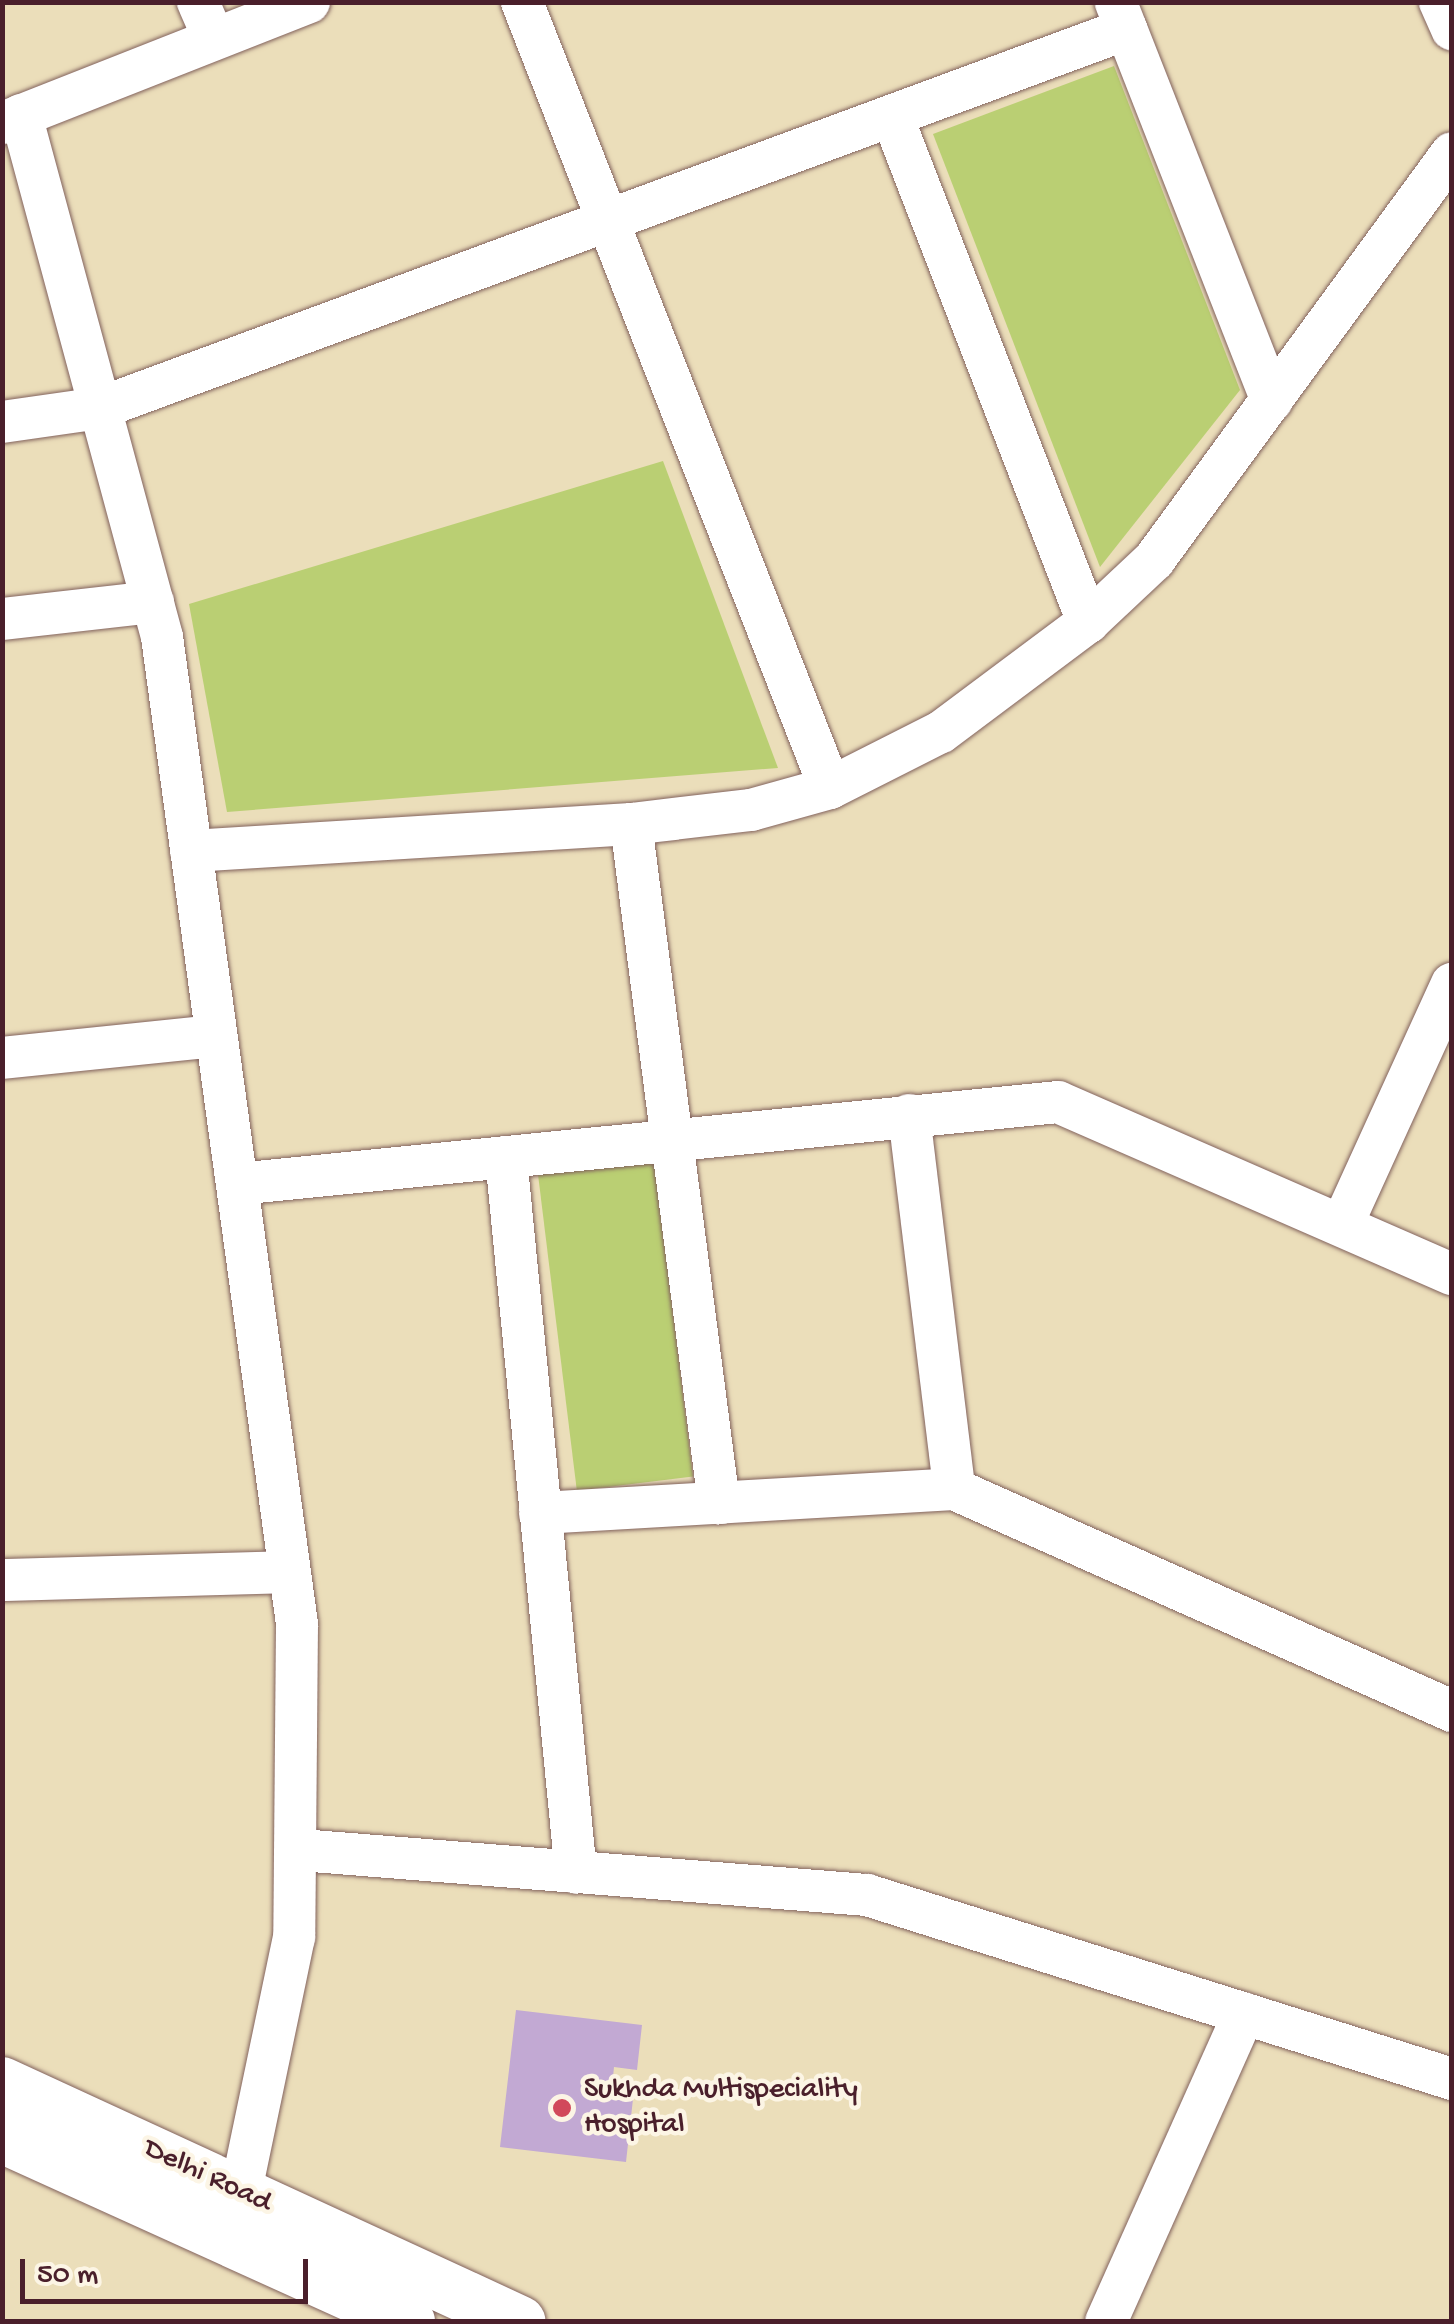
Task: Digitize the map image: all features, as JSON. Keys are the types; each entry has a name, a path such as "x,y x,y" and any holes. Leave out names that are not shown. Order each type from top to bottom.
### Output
{"main road":[{"name":"Delhi Road","path":"2,2083 409,2322"},
{"name":"Delhi Road","path":"2,2137 520,2322"}],"street":[{"path":"237,2218 294,1937 300,1850 296,1624 191,851 153,602 100,408 12,119 206,21 310,2"},
{"path":"522,2 830,788"},
{"path":"1440,2 1452,29"},
{"path":"2,422 100,408 892,116 1121,16 1272,400"},
{"path":"892,116 1088,622"},
{"path":"191,851 632,824 751,810 830,788 941,732 1088,622 1154,560 1452,153"},
{"path":"2,618 153,602"},
{"path":"632,824 719,1503"},
{"path":"1342,1225 1452,984"},
{"path":"2,1058 216,1036"},
{"path":"237,1184 1040,1102 1077,1106 1452,1274"},
{"path":"909,1115 954,1489"},
{"path":"506,1156 576,1873"},
{"path":"540,1513 954,1489 1452,1711"},
{"path":"2,1580 289,1572"},
{"path":"300,1850 877,1897 1452,2079"},
{"path":"1106,2322 1244,2013"}],"green space":[{"path":"1114,66 1240,390 1100,567 933,134"},
{"path":"663,461 778,768 227,812 189,604"},
{"path":"654,1159 693,1477 577,1491 538,1173"}],"building":[{"path":"516,2010 642,2025 637,2070 614,2067 612,2087 634,2090 626,2162 500,2147"}],"place":[{"name":"Sukhda Multispeciality Hospital","path":"562,2108"}]}
